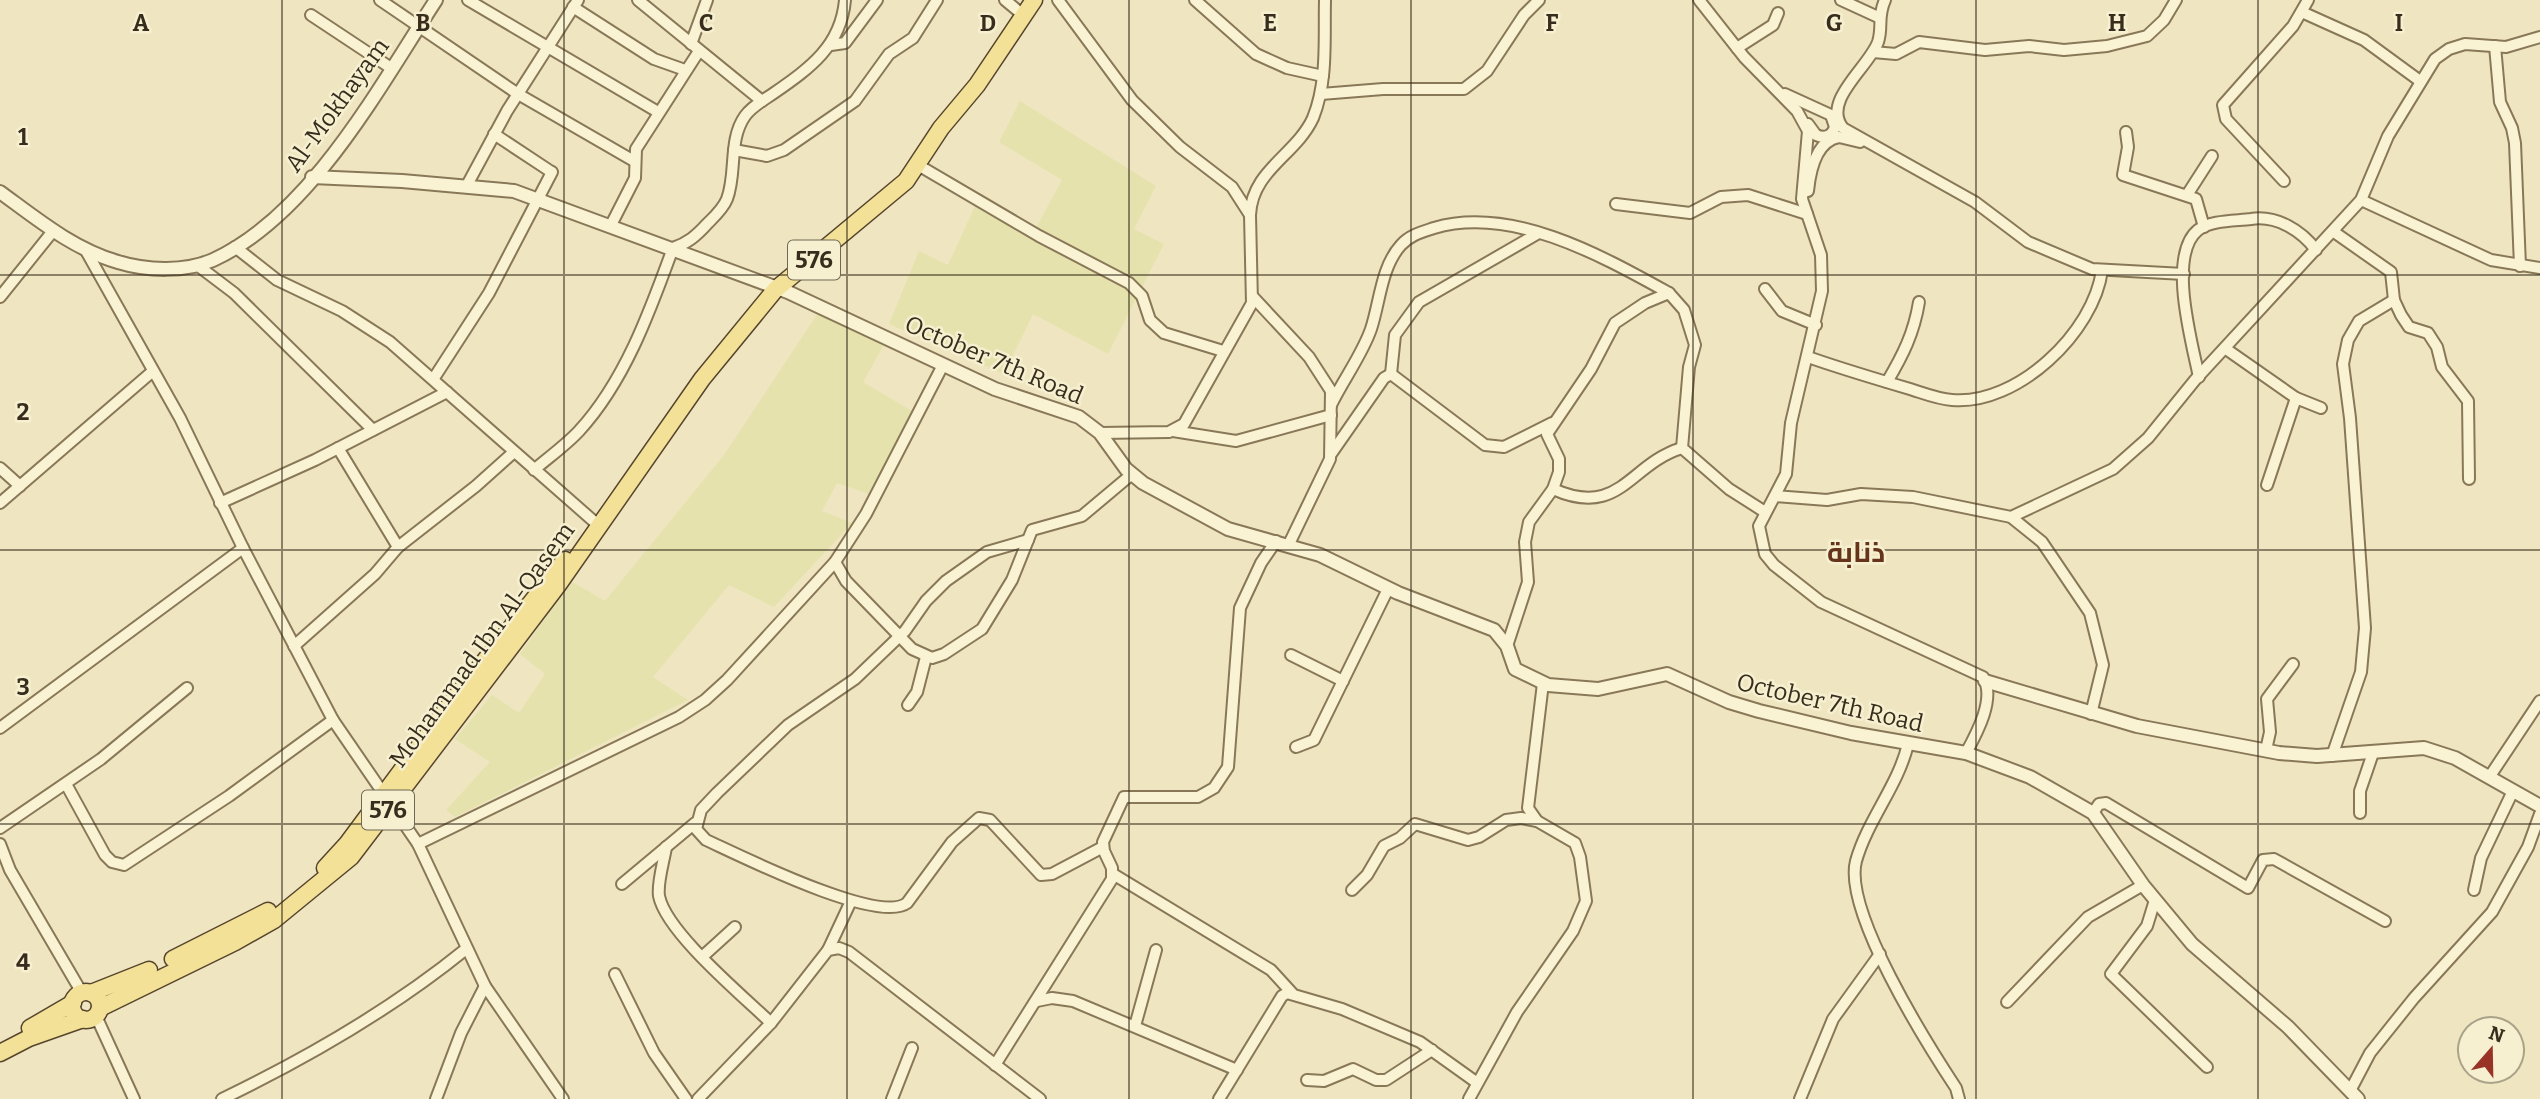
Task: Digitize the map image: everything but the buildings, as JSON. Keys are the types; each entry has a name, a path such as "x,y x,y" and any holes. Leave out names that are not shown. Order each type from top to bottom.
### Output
{"main road":[{"name":"Mohammad Ibn Al-Qasem","path":"0,1053 29,1038 93,1014 274,920 351,857 388,800 548,579 598,525 655,449 702,379 778,288 906,181 941,128 978,85 1034,0"},
{"name":"Mohammad Ibn Al-Qasem","path":"0,1042 82,996 176,958 275,906 334,859 388,800"},
{"path":"82,996 98,999 93,1014 76,1015 82,996"}],"street":[{"path":"380,0 418,29 518,94 634,161"},
{"name":"Al-Mokhayam","path":"0,192 53,231 85,249 121,263 154,268 197,265 235,247 278,215 340,144 436,0"},
{"path":"468,0 658,112"},
{"path":"638,0 762,101"},
{"path":"611,225 635,178 636,149 685,70 695,48 707,0"},
{"path":"534,470 579,432 605,396 631,351 673,248 691,240 723,206 729,192 734,150 744,117 762,101 809,69 831,45 842,21 845,0"},
{"path":"831,45 845,43 877,0"},
{"path":"734,150 767,156 784,150 855,101 888,54 913,38 937,0"},
{"path":"1005,0 1023,15"},
{"path":"1059,0 1132,100 1180,147 1232,187 1250,215"},
{"path":"1195,0 1256,54 1287,68 1323,76"},
{"path":"1173,431 1186,421 1253,297 1251,200 1262,178 1307,129 1321,94 1325,0"},
{"path":"1321,94 1382,89 1464,89 1487,71 1524,15 1539,0"},
{"path":"1699,0 1737,48 1816,135 1823,137 1831,134 1835,127 1833,118 1776,89"},
{"path":"1841,0 1878,18"},
{"path":"1885,0 1878,18 1880,35 1873,52 1849,85 1838,108 1838,121 1843,128 1975,202 2028,242 2092,269 2184,274"},
{"path":"1873,52 1896,54 1909,44 1919,42 1985,50 2029,46 2064,50 2106,46 2147,36 2164,20 2176,0"},
{"path":"2284,181 2226,119 2223,105 2304,13 2308,0"},
{"path":"466,187 518,94 576,4 654,59 685,70"},
{"path":"1737,48 1773,25 1778,13"},
{"path":"2304,13 2364,40 2420,81"},
{"path":"311,15 391,68"},
{"path":"2011,517 2113,469 2148,438 2199,377 2361,200 2388,136 2435,59 2449,49 2473,43 2514,46 2540,37"},
{"path":"2495,46 2500,102 2514,137 2520,266"},
{"path":"1814,109 1824,108 1849,85"},
{"path":"1804,119 1809,141 1802,199 1824,272 1816,325 1791,423 1786,474 1759,526 1765,554 1799,586 1846,615 1972,671 1985,681 2091,714 2137,726 2266,750 2332,756 2424,748 2455,758 2490,776 2512,793 2540,806"},
{"path":"2126,132 2128,148 2123,175 2196,198 2204,227"},
{"path":"433,378 462,338 540,201 551,172 494,134"},
{"path":"1807,215 1814,163 1831,138 1846,138 1893,154"},
{"path":"2187,195 2212,156"},
{"path":"918,165 1039,236 1129,283 1142,296 1150,320 1164,332 1223,351"},
{"name":"October 7th Road","path":"312,177 402,181 514,191 778,288 859,323 995,388 1079,417 1100,432 1132,474 1228,529 1283,543 1388,589 1494,630 1507,646 1515,669 1543,683 1598,689 1657,674 1667,674 1729,702 1759,711 1908,744 1966,753 2030,777 2093,813"},
{"path":"1616,204 1690,213 1721,197 1748,195 1807,215"},
{"path":"2361,200 2491,260 2540,268"},
{"path":"2199,377 2182,295 2189,244 2204,227 2266,218 2299,232 2316,250"},
{"path":"1100,432 1173,431 1236,441 1331,410 1369,334 1379,293 1395,254 1408,238 1465,221 1537,234 1616,264 1669,293 1684,310 1695,345 1689,367 1682,448"},
{"path":"0,297 53,231"},
{"path":"2334,232 2391,272 2394,300 2409,327 2428,333 2437,347 2442,367 2468,401 2469,479"},
{"path":"695,823 699,834 706,840 800,883 851,901 902,907 952,842 979,818 989,820 1041,875 1052,874 1103,847 1124,797 1198,797 1214,788 1228,767 1240,608 1261,564 1283,543 1331,454 1384,379 1391,374 1395,335 1419,302 1537,234"},
{"path":"235,247 277,280 342,310 370,328 433,378 598,525"},
{"path":"85,249 153,371 333,720 418,844 485,986 563,1099"},
{"path":"197,265 234,293 373,430"},
{"path":"1808,357 1949,400 1979,398 1999,391 2050,362 2069,340 2099,289 2102,270"},
{"path":"1765,289 1782,311 1816,325"},
{"path":"1507,646 1528,582 1525,542 1529,522 1553,489 1560,465 1547,433 1591,369 1615,323 1645,303 1669,293"},
{"path":"1253,297 1310,357 1331,391 1331,454"},
{"path":"2332,756 2361,672 2365,628 2350,418 2343,364 2348,340 2358,321 2394,300"},
{"path":"1887,382 1908,347 1915,329 1919,302"},
{"path":"2226,349 2296,398 2321,408"},
{"path":"418,844 692,709 727,680 835,562 866,514 943,365"},
{"path":"0,503 153,371"},
{"path":"1391,374 1485,445 1504,447 1556,421"},
{"path":"220,503 338,448 447,391"},
{"path":"2267,485 2296,398"},
{"path":"338,448 398,547"},
{"path":"1553,489 1572,498 1614,494 1663,454 1682,448"},
{"path":"1682,448 1729,489 1765,512"},
{"path":"294,646 375,574 398,547 476,486 514,452"},
{"path":"0,468 20,486"},
{"path":"835,562 846,581 912,649 926,657 944,654 982,629 1012,580 1028,540 1038,527 1082,516 1132,474"},
{"path":"1774,496 1827,500 1861,494 1913,497 2011,517 2042,542 2090,613 2103,665 2091,714"},
{"path":"622,884 695,823 701,810 788,725 855,679 900,636 926,601 953,575 996,547 1028,540"},
{"path":"0,727 243,548"},
{"path":"1296,747 1314,740 1388,589"},
{"path":"1291,655 1343,681"},
{"path":"908,705 917,692 926,657"},
{"path":"2266,750 2270,732 2267,699 2293,664"},
{"path":"1966,753 1988,696 1985,681"},
{"path":"1537,821 1528,808 1543,683"},
{"path":"0,828 66,784 187,688"},
{"path":"2490,776 2540,701"},
{"path":"66,784 108,859 117,864 131,863 333,720"},
{"path":"1908,744 1902,769 1882,801 1857,857 1854,874 1857,900 1919,1033 1956,1088 1959,1099"},
{"path":"2360,813 2360,791 2373,753"},
{"path":"2474,890 2481,858 2512,793"},
{"path":"2385,921 2274,859 2263,860 2248,888 2106,803 2099,804 2093,813 2143,886 2192,944 2288,1027 2353,1096 2370,1053 2414,998 2492,912 2528,847 2540,814"},
{"path":"1352,890 1367,875 1386,844 1400,838 1415,824 1468,840 1506,820 1521,818 1537,821 1575,844 1580,856 1586,901 1573,931 1517,1012 1469,1099"},
{"path":"0,844 10,870 82,996"},
{"path":"667,847 659,894 667,915 702,957 771,1023"},
{"path":"1103,847 1113,874 1271,970 1292,993 1376,1021 1432,1050 1476,1083"},
{"path":"995,1065 1113,874"},
{"path":"2007,1002 2088,917 2143,886"},
{"path":"2155,900 2147,926 2110,974 2207,1067"},
{"path":"698,1099 771,1023 828,950 851,901"},
{"path":"702,957 735,927"},
{"path":"828,950 839,948 849,952 1040,1099"},
{"path":"222,1099 288,1067 356,1027 466,949"},
{"path":"1135,1026 1156,950"},
{"path":"1800,1099 1833,1019 1880,954"},
{"path":"615,974 654,1053 686,1099"},
{"path":"436,1099 461,1033 485,986"},
{"path":"1219,1099 1282,996 1292,993"},
{"path":"1037,1001 1052,998 1073,1001 1237,1070"},
{"path":"93,1014 134,1099"},
{"path":"892,1099 912,1048"},
{"path":"1307,1080 1324,1081 1353,1069 1376,1080 1386,1080 1432,1050"}],"shaded area":[{"path":"1020,101 1156,186 1134,229 1164,244 1108,354 1033,314 1004,374 889,324 919,251 948,265 981,193 1036,228 1062,180 999,142"},
{"path":"824,304 889,336 863,382 917,414 874,496 837,483 822,511 852,523 774,607 729,585 653,677 688,700 455,817 446,810 490,762 455,739 492,695 519,713 545,674 520,654 571,581 605,601 724,455"}],"district":[{"name":"ذنابة","path":"1856,552"}]}
